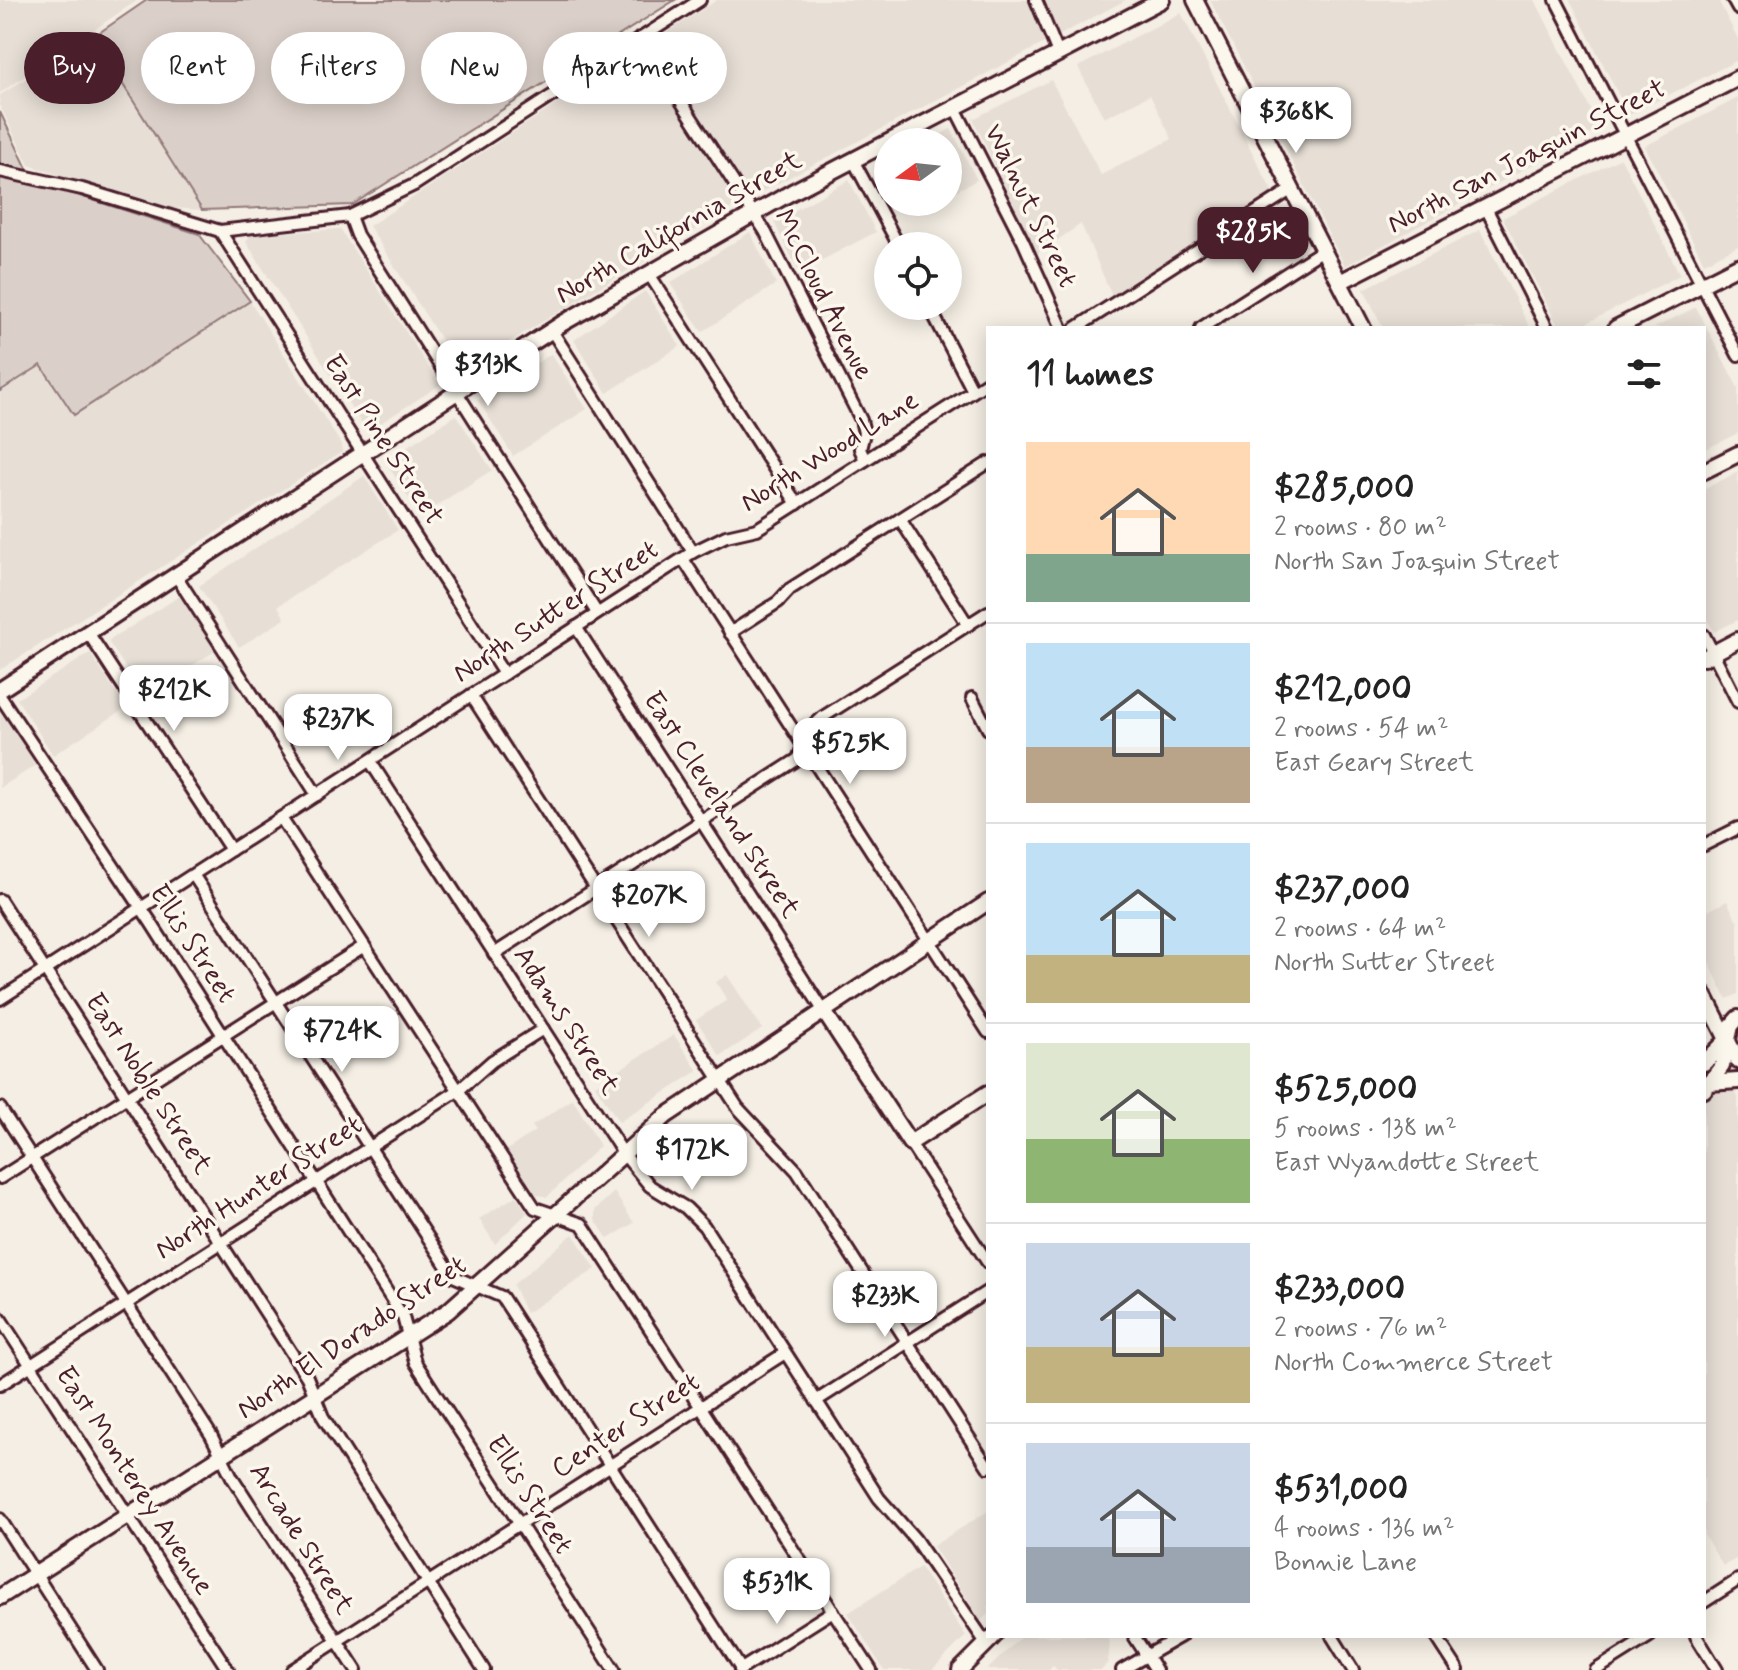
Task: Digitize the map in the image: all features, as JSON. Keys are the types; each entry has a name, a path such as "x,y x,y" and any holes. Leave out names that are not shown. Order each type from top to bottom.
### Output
{"street":[{"path":"649,32 700,0"},
{"path":"1036,0 1058,53"},
{"name":"North California Street","path":"0,693 362,452 552,331 853,160 1162,0"},
{"path":"1195,0 1362,326"},
{"path":"1556,0 1738,355"},
{"path":"1733,0 1738,9"},
{"name":"North San Joaquin Street","path":"1340,282 1738,78"},
{"path":"0,171 82,189 220,231 350,216 414,185 543,101"},
{"name":"McCloud Avenue","path":"683,104 754,214 861,420 864,433 860,449 865,460"},
{"name":"Walnut Street","path":"954,106 1023,241 1061,326"},
{"path":"853,160 892,232"},
{"path":"1079,326 1292,189"},
{"path":"1486,208 1546,326"},
{"path":"350,216 357,235 597,613"},
{"name":"East Pine Street","path":"220,231 504,674"},
{"path":"1204,326 1323,250"},
{"path":"1620,326 1738,266"},
{"path":"649,274 797,504"},
{"path":"936,320 973,391"},
{"path":"552,331 693,552"},
{"name":"North Wood Lane","path":"693,552 726,536 757,529 986,383"},
{"path":"1706,470 1738,454"},
{"path":"730,633 778,602 790,589 986,464"},
{"path":"900,519 968,625"},
{"name":"North Sutter Street","path":"0,999 693,552"},
{"path":"683,559 986,1029"},
{"path":"177,577 317,795"},
{"path":"494,954 798,759 810,729 823,717 986,613"},
{"name":"East Cleveland Street","path":"576,627 823,1010"},
{"path":"89,634 231,850"},
{"path":"1738,640 1708,655 1738,702"},
{"name":"Ellis Street","path":"0,693 403,1317 415,1362 614,1670"},
{"path":"471,695 719,1080 738,1108 781,1150 811,1192 986,1464"},
{"path":"972,698 986,725"},
{"name":"Adams Street","path":"370,761 623,1153 650,1186 686,1208 704,1226 879,1498 915,1539 986,1635"},
{"path":"281,818 535,1208 582,1224 871,1670"},
{"path":"1706,844 1738,828"},
{"path":"194,876 453,1276 502,1297 740,1670 833,1611"},
{"name":"East Noble Street","path":"0,900 307,1377 323,1417 484,1670"},
{"name":"North El Dorado Street","path":"0,1597 127,1513 408,1339 479,1286 666,1116 986,903"},
{"path":"0,1178 364,946"},
{"path":"1706,998 1738,1061"},
{"path":"823,1010 986,1260"},
{"path":"1707,1086 1722,1066 1727,1040 1738,1018"},
{"name":"North Hunter Street","path":"0,1385 370,1149 459,1090 492,1061 543,1029"},
{"path":"1706,1061 1727,1040"},
{"path":"1707,1086 1738,1081"},
{"path":"910,1143 986,1094"},
{"name":"Arcade Street","path":"0,1108 356,1670"},
{"path":"816,1401 986,1292"},
{"name":"East Monterey Avenue","path":"0,1318 228,1670"},
{"name":"Center Street","path":"292,1670 785,1353"},
{"path":"0,1519 97,1670"},
{"path":"1706,1601 1738,1580"},
{"path":"1135,1638 1156,1670"},
{"path":"1122,1670 1177,1638"},
{"path":"1333,1638 1353,1670"},
{"path":"1441,1638 1458,1670"},
{"path":"1596,1670 1647,1638"},
{"path":"1697,1638 1717,1670"},
{"path":"960,1670 990,1640"}],"shaded area":[{"path":"0,0 138,0 91,32 24,32 24,77 0,93"},
{"path":"147,0 675,0 625,32 543,32 543,84 527,94 527,32 421,32 421,104 511,104 352,205 202,210 125,88 125,32 100,32"},
{"path":"717,0 1126,0 883,128 874,128 874,133 733,207 461,371 369,226 557,104 727,104 727,32 668,32"},
{"path":"1210,0 1535,0 1600,128 1345,266"},
{"path":"1570,0 1718,0 1738,39 1738,60 1629,115"},
{"path":"1181,13 1273,193 1226,228 1112,296 1081,224 1037,254 973,119 1051,80 1101,175 1172,139 1150,95 1104,118 1078,67"},
{"path":"24,80 24,104 125,104 125,88 202,210 156,207 29,165 0,106 0,95"},
{"path":"1738,98 1738,246 1704,263 1645,146"},
{"path":"0,112 33,181 199,234 250,301 74,415 41,365 0,391"},
{"path":"962,151 977,180 962,188"},
{"path":"1621,158 1680,275 1581,326 1558,326 1503,218"},
{"path":"849,180 876,232 799,272 774,222"},
{"path":"340,229 440,385 367,432 246,242 250,235"},
{"path":"1480,230 1529,326 1382,326 1364,289"},
{"path":"750,232 776,284 702,332 670,283"},
{"path":"645,291 680,346 607,393 574,340"},
{"path":"250,301 341,444 342,452 0,670 0,391 41,365 74,415"},
{"path":"1696,307 1706,326 1658,326"},
{"path":"1706,326 1738,388 1738,433 1706,449"},
{"path":"551,354 587,409 513,456 478,400"},
{"path":"456,415 492,470 420,516 385,461"},
{"path":"1738,472 1738,620 1714,632 1706,616 1706,488"},
{"path":"364,476 398,530 278,606 285,619 239,647 199,586"},
{"path":"180,596 215,651 144,696 108,641"},
{"path":"90,653 126,708 53,755 17,699"},
{"path":"0,710 36,765 0,788"},
{"path":"1727,901 1738,923 1738,994 1727,999 1706,957 1706,908 1708,911"},
{"path":"727,975 762,1029 720,1056 696,1020 727,1000 716,982"},
{"path":"674,1035 698,1071 619,1122 595,1085"},
{"path":"1723,1086 1733,1088 1738,1097 1738,1558 1723,1566 1706,1538 1706,1097"},
{"path":"573,1099 600,1146 547,1197 536,1194 507,1150 535,1131 532,1126"},
{"path":"614,1192 634,1223 608,1239 595,1219 595,1210"},
{"path":"516,1196 527,1213 495,1244 479,1219"},
{"path":"573,1234 596,1269 526,1313 513,1285"},
{"path":"986,1512 986,1616 981,1621 933,1546"},
{"path":"920,1567 966,1636 932,1670 884,1670 848,1613"},
{"path":"1020,1638 1107,1638 1110,1643 1108,1662 1102,1670 1057,1670 1053,1666 1049,1670 987,1670"}]}
